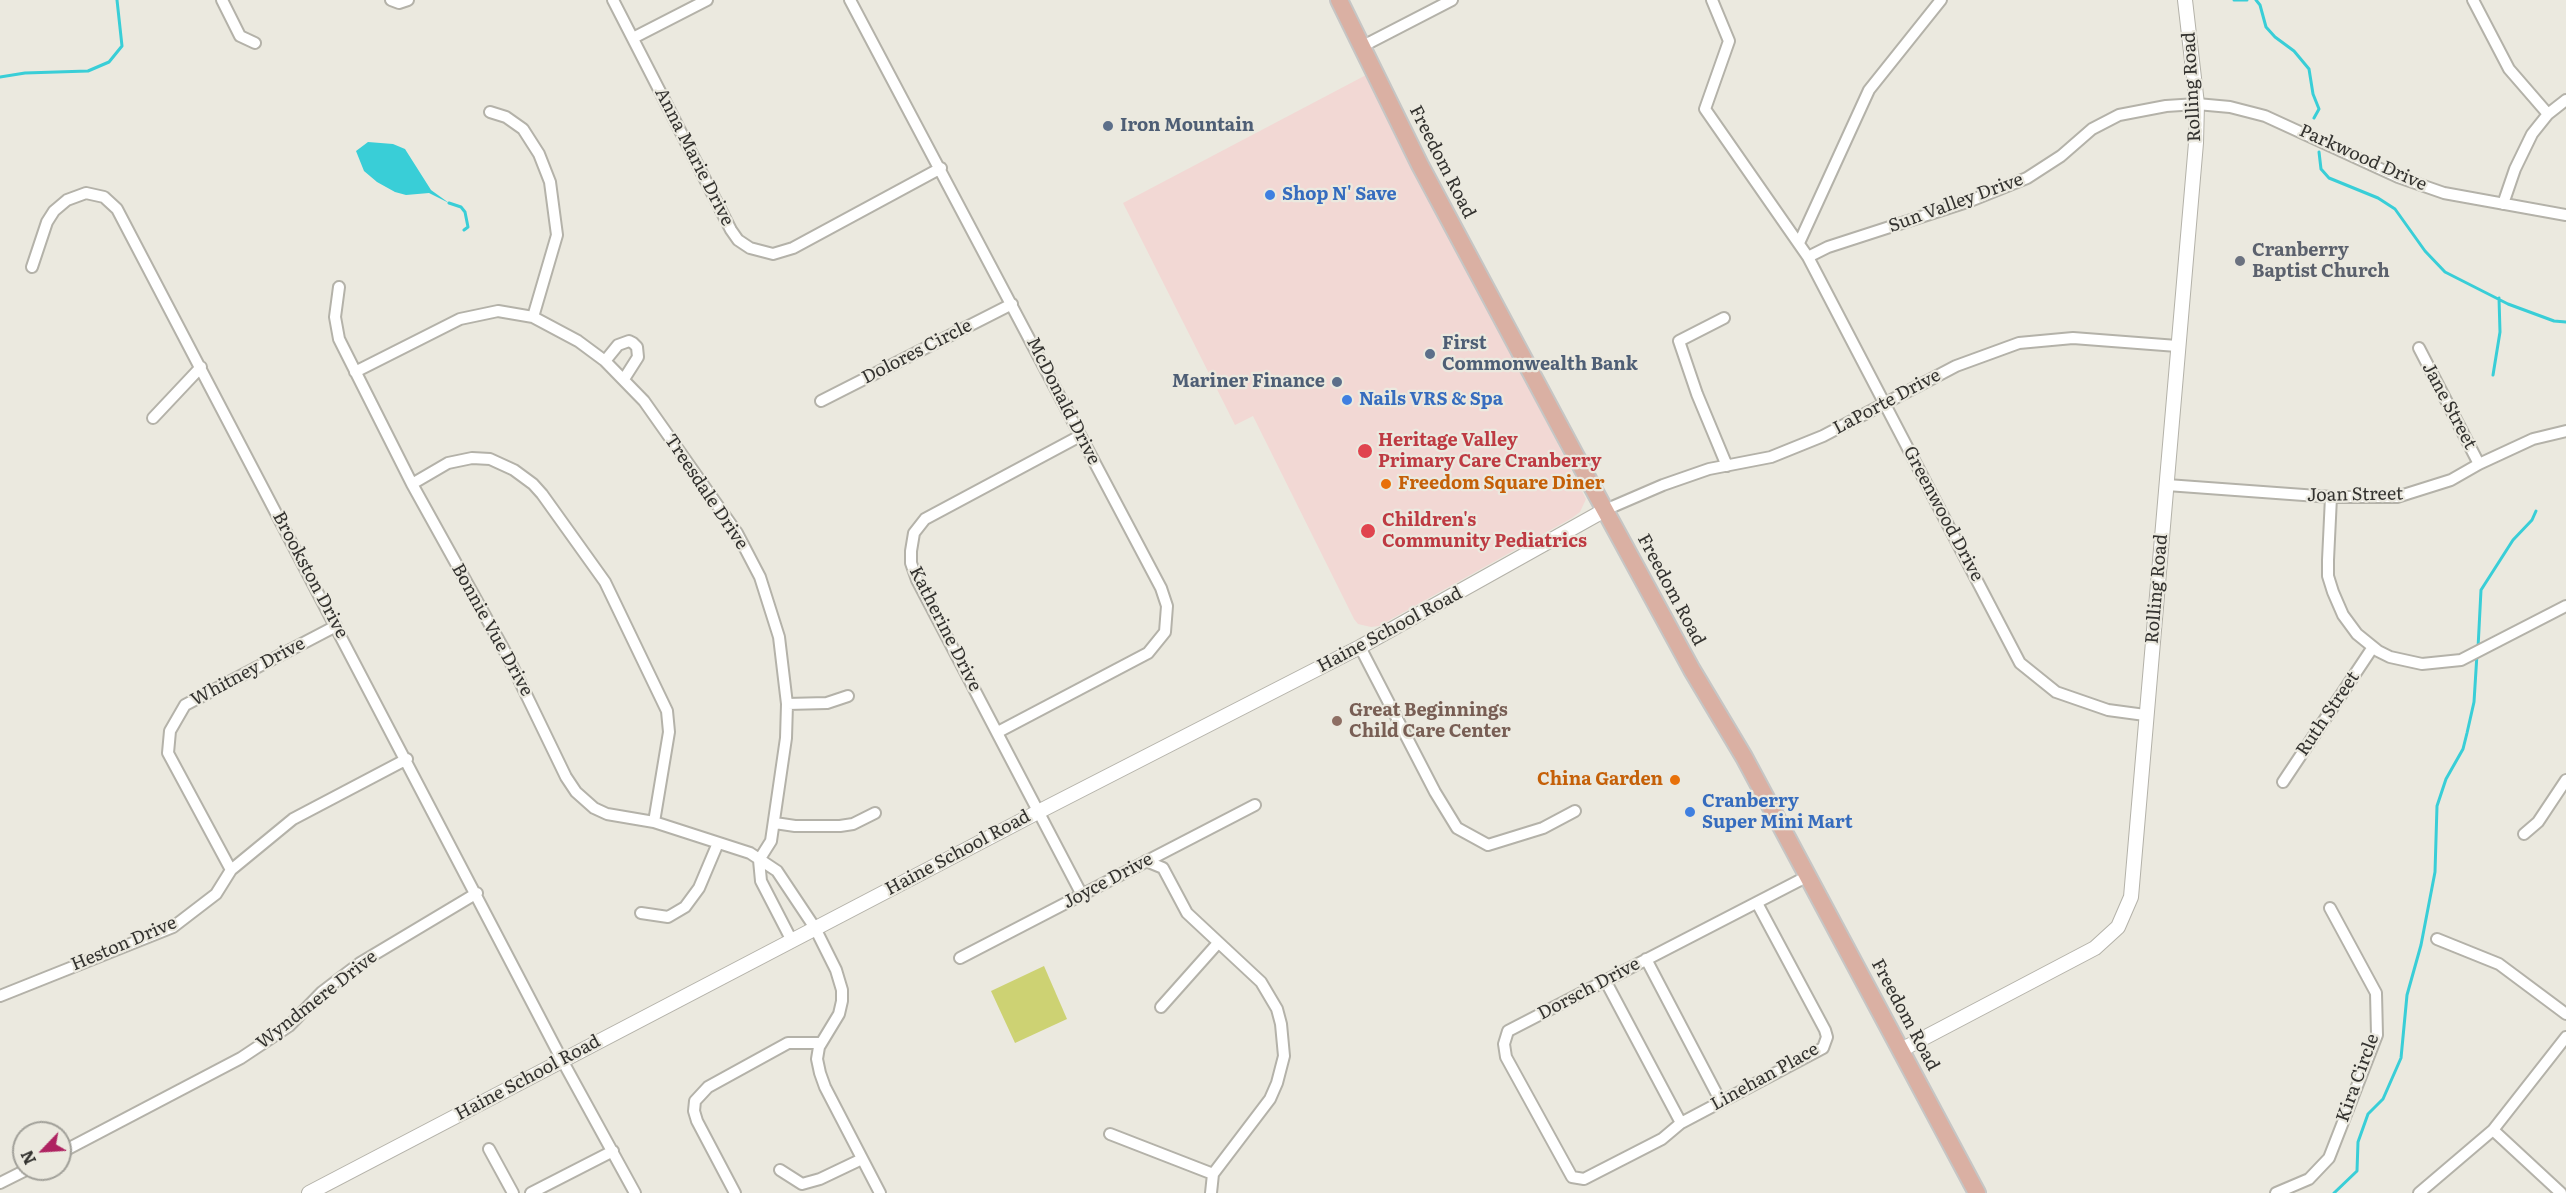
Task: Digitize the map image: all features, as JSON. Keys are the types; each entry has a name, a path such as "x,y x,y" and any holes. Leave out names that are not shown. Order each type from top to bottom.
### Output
{"main road":[{"name":"Freedom Road","path":"1339,0 1426,176 1605,510 1808,876 1977,1193"}],"street":[{"path":"222,0 240,36 255,43"},
{"path":"391,0 399,3 408,0"},
{"name":"Anna Marie Drive","path":"613,0 731,230 738,240 750,248 774,254 793,249 941,168"},
{"path":"633,38 707,0"},
{"name":"McDonald Drive","path":"850,0 941,168 1165,597 1168,615 1165,632 1154,648 1136,662 998,732"},
{"path":"1363,46 1452,0"},
{"name":"Greenwood Drive","path":"1712,0 1729,41 1705,109 1808,257 2020,663 2055,692 2108,710 2145,715"},
{"path":"1799,243 1869,90 1941,0"},
{"name":"Rolling Road","path":"1901,1050 2095,948 2118,927 2131,897 2194,166 2197,104 2185,0"},
{"path":"2473,0 2509,69 2548,114"},
{"path":"2503,204 2515,169 2532,134 2548,114 2566,100"},
{"name":"Parkwood Drive","path":"2197,104 2230,107 2265,116 2412,182 2444,193 2566,215"},
{"name":"Sun Valley Drive","path":"1808,257 1828,247 1970,201 2027,178 2061,156 2092,129 2119,115 2166,106 2197,104"},
{"path":"490,112 506,117 522,129 539,154 550,182 557,235 533,316"},
{"name":"Brookston Drive","path":"32,267 47,222 54,211 67,200 86,194 104,197 117,209 407,759 562,1060 635,1193"},
{"name":"Bonnie Vue Drive","path":"339,287 335,327 355,372 412,483 508,657 566,777 576,792 594,808 607,814 654,822 718,843 750,854 777,871 815,928 836,970 842,990 839,1014 821,1044"},
{"name":"Dolores Circle","path":"821,401 1012,304"},
{"name":"Treesdale Drive","path":"355,372 467,316 498,311 533,316 578,341 605,361 649,407 723,512 750,557 767,597 779,637 787,704 786,738 775,823 771,841 759,860"},
{"path":"1724,318 1679,341 1697,394 1727,466"},
{"name":"LaPorte Drive","path":"1605,510 1664,484 1709,469 1771,457 1823,436 1956,366 2019,343 2073,338 2177,346"},
{"path":"605,361 623,342 633,343 637,347 638,357 624,380"},
{"name":"Jane Street","path":"2419,348 2479,464"},
{"path":"153,418 201,367"},
{"name":"Joan Street","path":"2167,485 2331,497 2406,496 2451,480 2533,439 2566,431"},
{"name":"Katherine Drive","path":"1080,436 925,519 912,538 911,563 917,580 1082,895"},
{"path":"412,483 448,463 472,458 490,459 514,470 542,494 605,582 667,711 669,732 654,822"},
{"path":"2331,497 2328,576 2333,592 2343,615 2357,634 2390,657 2408,662 2434,664 2451,662 2475,653 2566,606"},
{"name":"Haine School Road","path":"315,1192 815,928 1360,647 1605,510"},
{"name":"Whitney Drive","path":"231,870 168,753 170,731 185,705 336,626"},
{"path":"1360,647 1435,792 1457,828 1488,845 1543,828 1575,811"},
{"name":"Ruth Street","path":"2283,782 2373,647"},
{"path":"787,704 827,703 848,696"},
{"path":"231,870 293,819 407,759"},
{"path":"2524,834 2538,822 2566,780"},
{"name":"Joyce Drive","path":"960,958 1255,805"},
{"path":"775,823 795,826 840,826 853,824 875,813"},
{"path":"641,913 668,917 685,908 699,888 718,843"},
{"path":"759,860 761,881 792,941"},
{"path":"1146,861 1162,868 1187,913 1251,971 1270,996 1281,1024 1284,1056 1277,1083 1270,1099 1213,1174 1211,1193"},
{"name":"Heston Drive","path":"0,996 174,927 216,894 231,870"},
{"name":"Dorsch Drive","path":"1567,1171 1506,1056 1504,1044 1508,1031 1808,876"},
{"name":"Wyndmere Drive","path":"72,1146 241,1058 290,1026 322,992 360,963 477,893"},
{"name":"Linehan Place","path":"1567,1171 1572,1177 1584,1179 1662,1139 1681,1124 1823,1048 1827,1037 1757,903"},
{"name":"Kira Circle","path":"2276,1193 2309,1179 2329,1158 2377,1035 2376,993 2330,908"},
{"path":"2437,939 2499,964 2566,1014"},
{"path":"1161,1006 1218,943"},
{"path":"1646,959 1721,1102"},
{"path":"1605,980 1681,1124"},
{"path":"2420,1193 2493,1130 2566,1037"},
{"path":"735,1193 697,1121 694,1111 695,1101 708,1087 788,1043 821,1044 817,1059 822,1080 880,1193"},
{"path":"2493,1130 2561,1193"},
{"path":"1110,1134 1213,1174"},
{"path":"489,1149 513,1193"},
{"path":"531,1193 612,1151"},
{"path":"780,1170 802,1184 820,1179 862,1159"}],"shaded area":[{"path":"1368,74 1586,499 1580,512 1572,518 1379,626 1371,627 1358,624 1354,619 1253,416 1235,425 1123,203"}],"green space":[{"path":"1044,966 1067,1019 1015,1043 991,991"}],"water":[{"path":"368,142 393,144 405,149 431,190 449,203 429,193 406,195 395,192 377,182 364,171 356,151"}],"waterway":[{"path":"0,77 25,73 88,71 109,62 122,46 117,0"},
{"path":"2234,0 2247,0"},
{"path":"2256,0 2260,5 2266,27 2294,51 2309,69 2313,94 2319,109 2314,118"},
{"path":"2319,152 2321,169 2329,178 2378,198 2395,209 2425,251 2445,272 2508,304 2554,321 2566,322"},
{"path":"449,203 461,207 465,212 468,227 464,230"},
{"path":"2493,375 2500,332 2499,298"},
{"path":"2478,648 2481,590 2513,540 2532,520 2536,511"},
{"path":"2334,1193 2357,1171 2358,1142 2368,1114 2383,1099 2401,1058 2407,995 2421,945 2435,872 2437,806 2446,779 2463,749 2474,702 2477,654"}],"place":[{"name":"Iron Mountain","path":"1108,126"},
{"name":"Shop N' Save","path":"1270,195"},
{"name":"Cranberry Baptist Church","path":"2240,261"},
{"name":"First Commonwealth Bank","path":"1430,354"},
{"name":"Mariner Finance","path":"1337,382"},
{"name":"Nails VRS & Spa","path":"1347,400"},
{"name":"Heritage Valley Primary Care Cranberry","path":"1365,451"},
{"name":"Freedom Square Diner","path":"1386,484"},
{"name":"Children's Community Pediatrics","path":"1368,531"},
{"name":"Great Beginnings Child Care Center","path":"1337,721"},
{"name":"China Garden","path":"1675,780"},
{"name":"Cranberry Super Mini Mart","path":"1690,812"}]}
